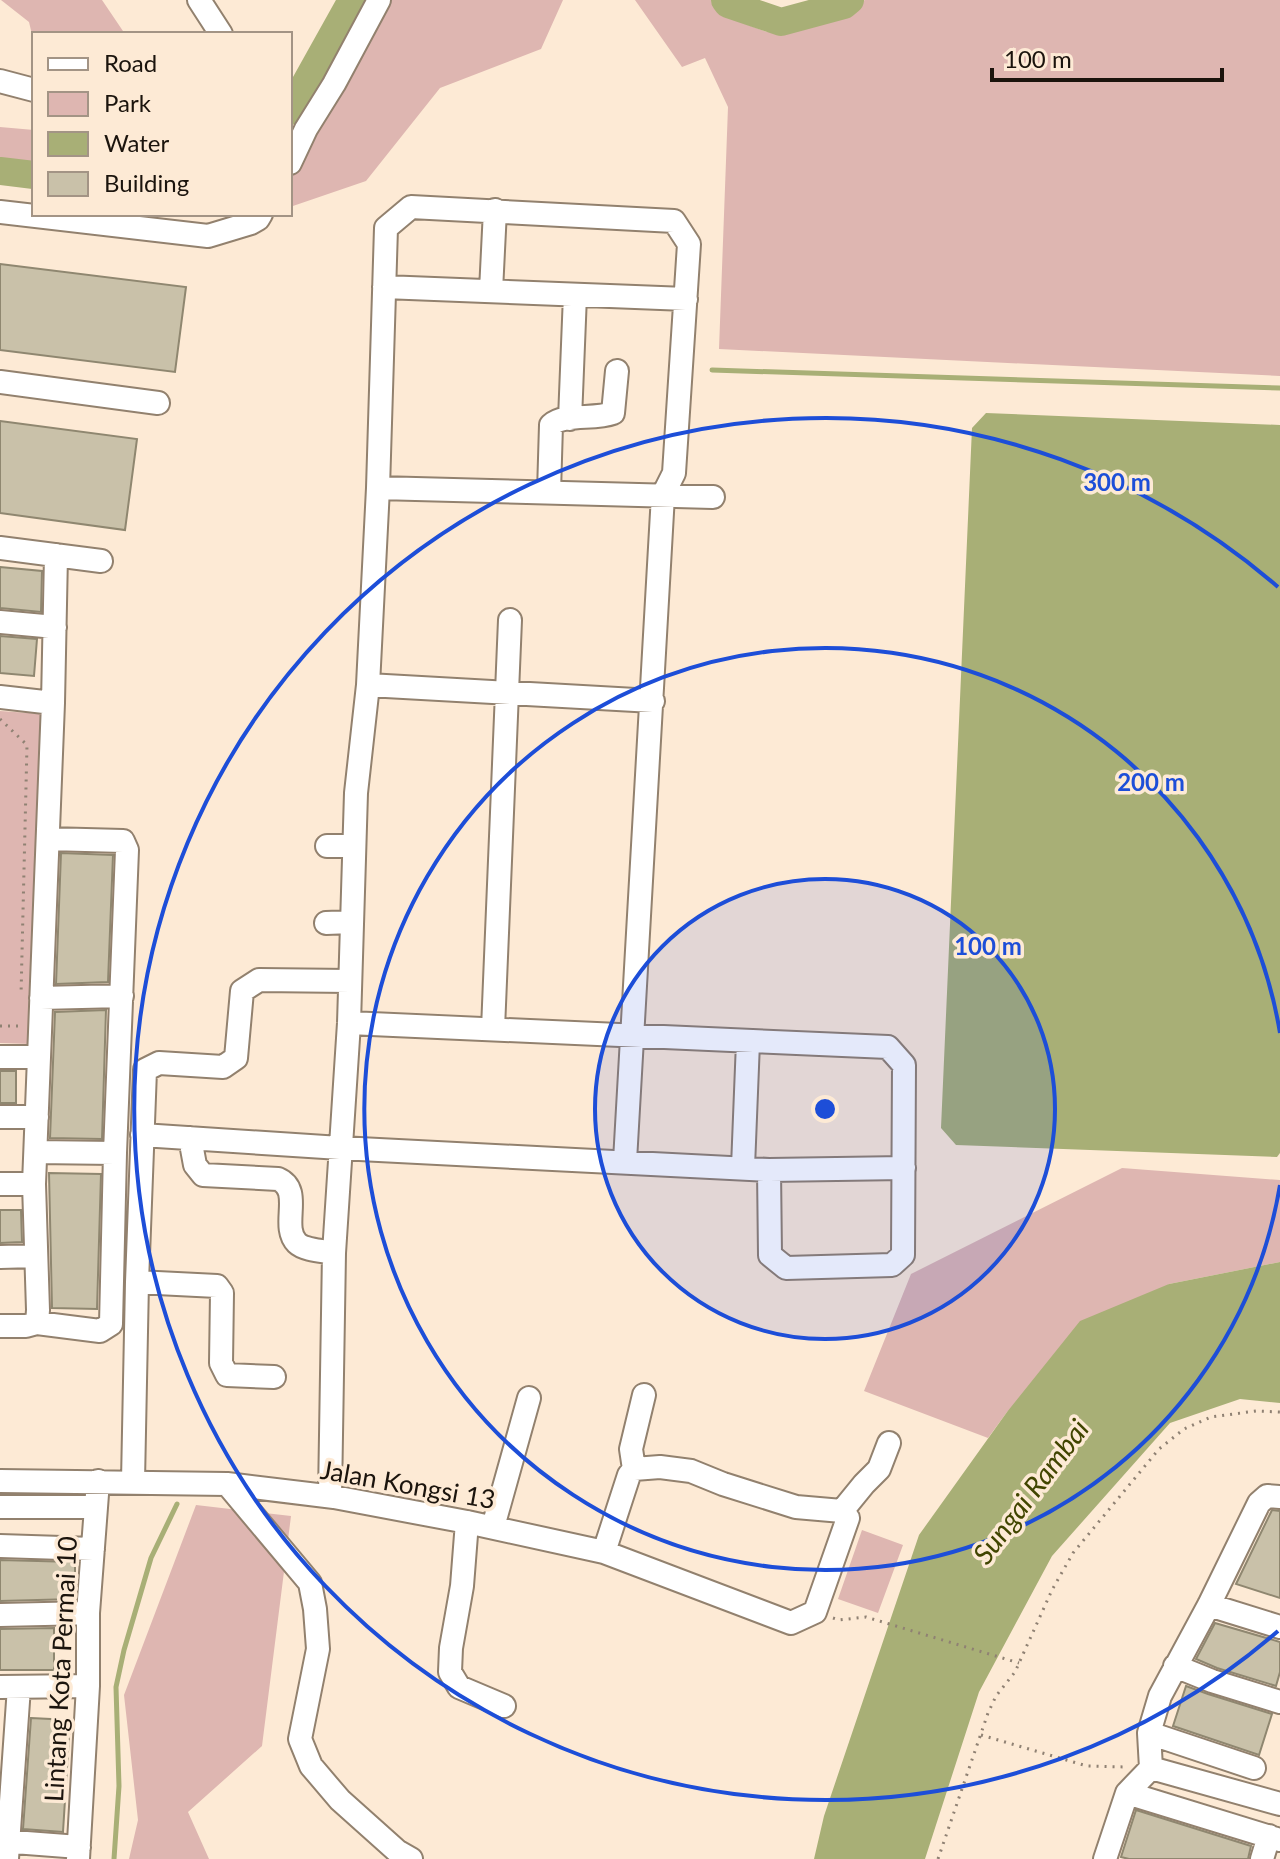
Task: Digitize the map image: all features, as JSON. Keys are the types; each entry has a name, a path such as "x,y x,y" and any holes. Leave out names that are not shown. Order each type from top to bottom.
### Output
{"street":[{"path":"199,0 220,32"},
{"path":"292,159 379,0"},
{"path":"0,81 32,89"},
{"path":"330,1496 334,1253 349,1023 356,793 368,685 378,488 386,228 411,207 674,221 689,244 674,473 663,495 625,1161"},
{"path":"491,291 495,210"},
{"path":"0,212 32,216"},
{"path":"35,216 208,236 251,223 260,216"},
{"path":"384,287 686,299"},
{"path":"570,419 575,295"},
{"path":"549,492 551,425 557,419 602,417 613,413 617,371"},
{"path":"0,382 158,403"},
{"path":"378,488 713,497"},
{"path":"0,548 101,561"},
{"path":"31,1324 38,1310 34,1184 38,1057 31,997 48,839 56,555"},
{"path":"493,1029 510,620"},
{"path":"0,622 55,627"},
{"path":"368,685 653,701"},
{"path":"0,697 53,703"},
{"path":"0,1326 31,1324 100,1331 111,1324 127,850 123,841 48,839"},
{"path":"327,846 354,846"},
{"path":"326,923 352,922"},
{"path":"133,1481 145,1070 159,1063 223,1067 236,1058 242,991 259,980 350,981"},
{"path":"31,997 122,996"},
{"path":"349,1023 888,1047 904,1065 903,1255 892,1265 786,1268 770,1255 769,1170"},
{"path":"743,1167 748,1042"},
{"path":"0,1057 38,1057"},
{"path":"0,1117 37,1117"},
{"path":"142,1135 769,1170 904,1168"},
{"path":"190,1138 195,1165 203,1175 286,1182 290,1190 291,1231 296,1242 304,1247 334,1253"},
{"path":"36,1152 115,1153"},
{"path":"0,1184 34,1184"},
{"path":"0,1257 35,1256"},
{"path":"137,1282 217,1286 222,1293 221,1363 227,1375 274,1377"},
{"path":"634,1469 631,1449 644,1395"},
{"path":"493,1527 529,1398"},
{"path":"842,1511 879,1469 889,1443"},
{"path":"604,1552 629,1475 634,1469 660,1467 691,1471 796,1507 842,1511 848,1518 815,1612"},
{"name":"Jalan Kongsi 13","path":"0,1481 227,1484 330,1496 604,1552 791,1623 815,1612"},
{"name":"Lintang Kota Permai 10","path":"79,1853 88,1686 88,1613 98,1481"},
{"path":"227,1484 310,1583 318,1649 300,1739 311,1766 340,1800 401,1856"},
{"path":"1105,1859 1127,1793 1151,1768 1149,1733 1160,1696 1259,1503 1267,1496 1280,1497"},
{"path":"0,1507 96,1507"},
{"path":"467,1522 450,1672 459,1687 504,1706"},
{"path":"0,1546 93,1549"},
{"path":"1209,1605 1280,1627"},
{"path":"0,1615 88,1613"},
{"path":"1175,1666 1280,1702"},
{"path":"79,1853 5,1847 9,1687 88,1686"},
{"path":"1149,1733 1254,1768"},
{"path":"1151,1768 1279,1797"},
{"path":"1127,1793 1274,1838 1262,1859"}],"path":[{"path":"0,719 27,745 31,997"},
{"path":"0,1026 21,1026 21,1011"},
{"path":"938,1859 988,1713 996,1696 1015,1672 1052,1590 1073,1553 1159,1449 1184,1429 1211,1417 1256,1411 1280,1412"},
{"path":"815,1612 839,1620 866,1617 1019,1663"},
{"path":"981,1735 1087,1766 1151,1768"}],"green space":[{"path":"1,0 102,0 124,32 32,32 32,35 29,22"},
{"path":"370,0 563,0 541,49 440,88 366,181 292,206 292,137"},
{"path":"635,0 713,0 727,17 767,32 811,23 865,0 1280,0 1280,376 719,349 728,107 705,58 682,67"},
{"path":"0,127 32,130 32,164 0,159"},
{"path":"0,711 44,714 31,1044 0,1043"},
{"path":"1122,1168 1280,1180 1280,1262 1169,1284 1007,1412 988,1438 864,1391 911,1274"},
{"path":"196,1505 291,1516 262,1746 188,1812 209,1859 129,1859 138,1820 124,1695"},
{"path":"862,1530 903,1545 878,1613 838,1599"}],"water":[{"path":"986,413 1280,425 1280,1153 1277,1157 956,1145 941,1128 972,428"},
{"name":"Sungai Rambai","path":"1280,1262 1280,1403 1240,1399 1170,1423 1052,1556 979,1692 925,1859 814,1859 824,1816 919,1535 1007,1412 1080,1321 1169,1284"}],"building":[{"path":"0,264 186,287 175,372 0,350"},
{"path":"0,421 137,439 125,530 0,513"},
{"path":"0,567 42,571 41,612 0,608"},
{"path":"0,636 37,639 34,676 0,673"},
{"path":"61,853 113,855 108,982 56,984"},
{"path":"106,1010 102,1139 50,1138 55,1012"},
{"path":"0,1071 16,1071 16,1103 0,1103"},
{"path":"49,1173 101,1174 97,1309 52,1308"},
{"path":"0,1210 21,1210 22,1242 0,1243"},
{"path":"1272,1510 1280,1511 1280,1598 1236,1584"},
{"path":"0,1560 75,1562 75,1599 0,1601"},
{"path":"1215,1623 1280,1642 1280,1672 1276,1686 1196,1659"},
{"path":"54,1628 54,1670 0,1670 0,1629"},
{"path":"1186,1686 1272,1714 1259,1755 1173,1726"},
{"path":"31,1718 70,1720 63,1832 23,1829"},
{"path":"1136,1810 1251,1846 1248,1859 1121,1857"}],"waterway":[{"path":"292,107 352,0"},
{"path":"725,0 728,4 781,22 844,5 850,0"},
{"path":"0,171 32,175"},
{"path":"712,370 1280,388"},
{"path":"114,1859 119,1786 116,1687 151,1558 177,1504"}]}
